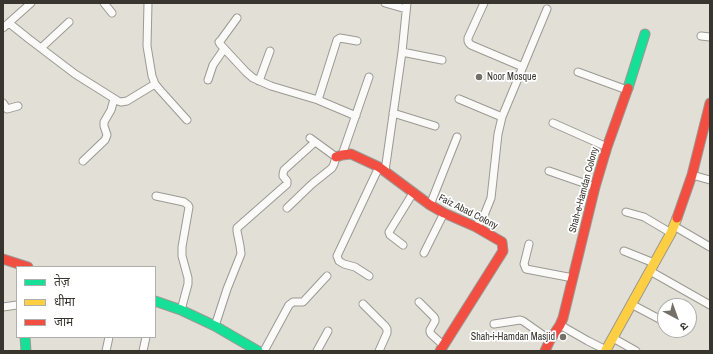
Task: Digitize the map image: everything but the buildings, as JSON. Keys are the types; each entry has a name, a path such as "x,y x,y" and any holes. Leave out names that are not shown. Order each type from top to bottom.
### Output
{"street":[{"path":"3,28 31,3"},
{"path":"104,3 112,13"},
{"path":"148,3 147,46 152,76 155,84 187,120"},
{"path":"369,276 355,267 339,261 337,256 382,169 393,113 402,52 406,6 385,3"},
{"path":"484,3 468,38 469,43 523,67"},
{"path":"476,227 485,213 491,198 498,134 502,117 547,9"},
{"path":"236,18 219,42 253,78 271,86 318,100 356,116"},
{"path":"41,48 69,22"},
{"path":"9,23 75,74 114,99 122,102 128,101 155,84"},
{"name":"Shah-e-Hamdan Colony","path":"545,351 563,318 595,187 645,34"},
{"path":"701,36 710,36"},
{"path":"318,100 337,40 340,38 357,41"},
{"path":"208,80 210,70 224,49"},
{"path":"259,81 270,51"},
{"path":"402,52 442,60"},
{"path":"578,72 627,90"},
{"path":"287,208 312,184 332,168 339,156 356,116 370,77"},
{"path":"83,161 105,140 107,135 104,122 111,110 114,99"},
{"path":"459,99 502,117"},
{"path":"3,103 7,109 18,106"},
{"path":"560,325 607,350 673,229 684,203 707,127 710,104"},
{"path":"393,113 435,126"},
{"path":"553,123 607,147"},
{"path":"430,205 457,137"},
{"path":"215,326 241,254 237,228 287,184 287,181 283,176 283,172 313,140 339,156"},
{"name":"Faiz Abad Colony","path":"339,156 351,154 382,169 430,205 476,227 502,242 504,246 503,251 442,348"},
{"path":"549,172 595,187"},
{"path":"692,175 710,180"},
{"path":"403,245 389,233 390,229 413,193"},
{"path":"156,196 184,202 189,207 182,247 182,256 188,278 188,284 181,310"},
{"path":"626,212 644,217 673,229 710,247"},
{"path":"424,253 444,213"},
{"path":"529,244 524,264 526,269 573,278"},
{"path":"624,251 710,304"},
{"path":"3,259 25,266"},
{"path":"264,351 289,305 293,302 303,302 327,276"},
{"path":"156,301 181,310 215,326 258,351"},
{"path":"419,302 434,316 435,321 430,332 442,348"},
{"path":"363,304 387,329 386,338 379,351"},
{"path":"631,304 657,318"},
{"path":"3,307 16,305"},
{"path":"494,324 520,320 550,340"},
{"path":"317,351 328,331"},
{"path":"25,338 26,351"},
{"path":"106,351 109,338"},
{"path":"143,351 146,338"},
{"path":"613,338 636,351"}],"traffic: fast":[{"path":"628,88 645,34"},
{"path":"156,301 181,310 215,326 258,351"},
{"path":"25,338 26,351"}],"traffic: slow":[{"path":"606,350 671,233 677,218"}],"traffic: jam":[{"path":"545,351 563,318 595,187 607,147 628,88"},
{"path":"677,218 692,175 710,103"},
{"path":"336,157 351,154 379,167 430,205 476,227 502,242 503,251 440,351"},
{"path":"3,259 25,266"}],"place":[{"name":"Noor Mosque","path":"479,77"},
{"name":"Shah-i-Hamdan Masjid","path":"563,337"}]}
